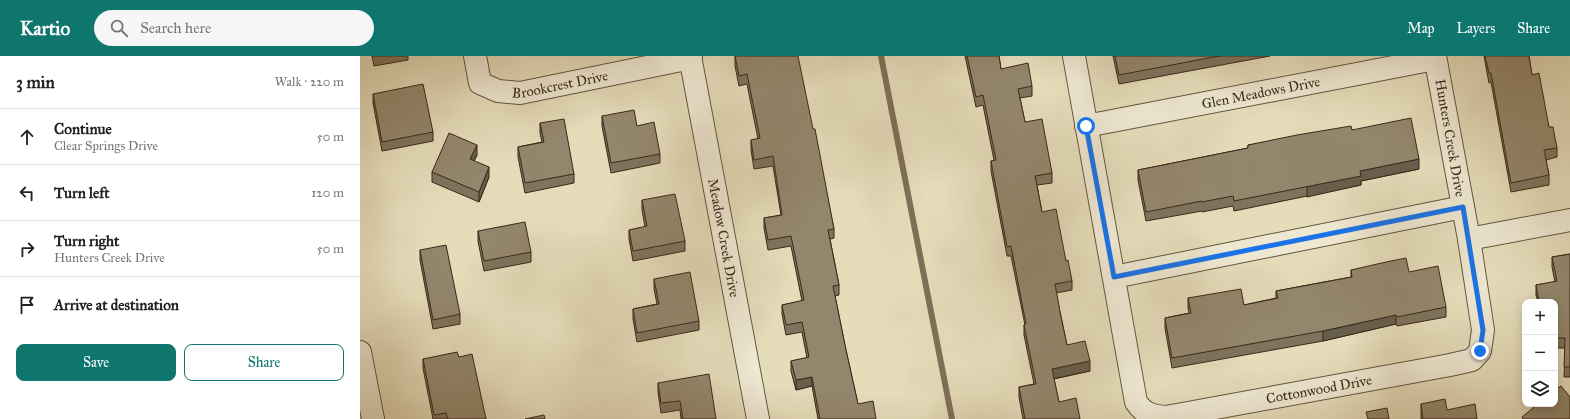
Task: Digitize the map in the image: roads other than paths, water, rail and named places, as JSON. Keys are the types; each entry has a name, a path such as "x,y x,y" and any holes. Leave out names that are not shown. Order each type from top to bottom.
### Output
{"street":[{"name":"Brookcrest Drive","path":"475,56 480,83 498,91 520,93 690,57"},
{"path":"1074,56 1114,277 1463,207"},
{"name":"Meadow Creek Drive","path":"690,57 758,419"},
{"name":"Glen Meadows Drive","path":"1086,126 1435,57"},
{"name":"Hunters Creek Drive","path":"1435,57 1469,239 1483,330 1480,351 1472,360 1450,365"},
{"path":"1469,239 1570,220"},
{"name":"Cottonwood Drive","path":"1114,277 1136,402 1142,409 1152,416 1166,417 1450,365"},
{"path":"360,352 367,408"}],"waterway":[{"path":"881,56 952,419"}]}
